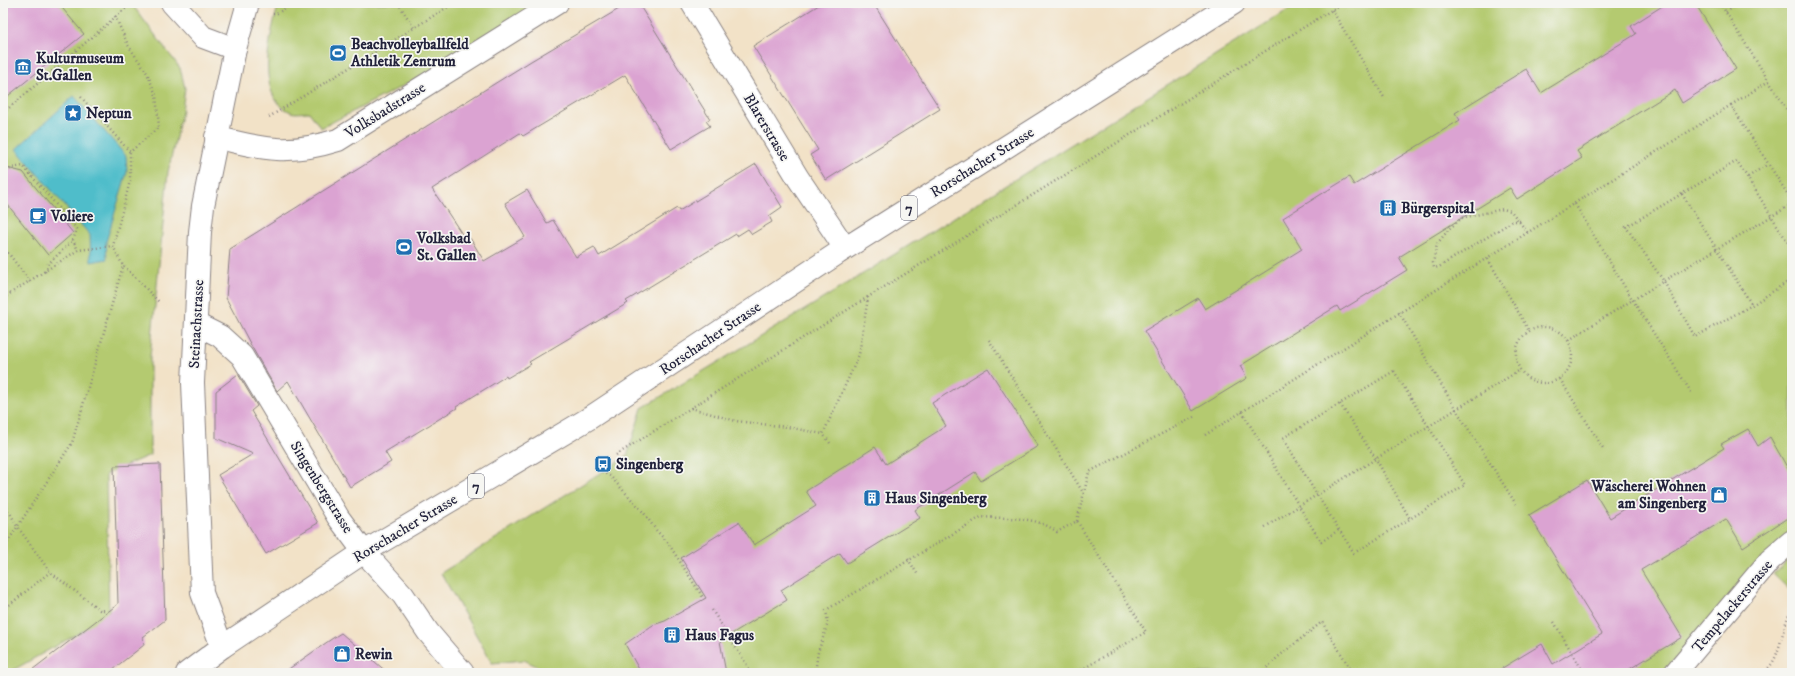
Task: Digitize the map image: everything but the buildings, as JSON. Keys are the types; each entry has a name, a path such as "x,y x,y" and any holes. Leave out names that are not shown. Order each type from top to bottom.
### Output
{"main road":[{"path":"172,3 204,37 234,49"},
{"name":"Steinachstrasse","path":"222,647 202,593 193,383 200,232 216,137 234,49 248,3"},
{"name":"Volksbadstrasse","path":"216,137 266,149 294,150 315,147 338,140 557,3"},
{"name":"Blarerstrasse","path":"692,3 798,178 845,248"},
{"name":"Rorschacher Strasse","path":"187,673 222,647 364,552 588,419 845,248 1234,3"},
{"name":"Singenbergstrasse","path":"196,324 220,336 242,356 338,517 364,552 403,595 428,632 463,673"},
{"name":"Tempelackerstrasse","path":"1675,673 1770,560 1792,541"}],"path":[{"path":"3,113 132,3"},
{"path":"271,13 276,14 294,3"},
{"path":"398,3 414,28"},
{"path":"269,116 454,3"},
{"path":"616,455 1343,3"},
{"path":"1720,3 1792,118"},
{"path":"1726,12 1740,3"},
{"path":"1332,10 1385,99"},
{"path":"115,16 128,45 147,73 156,95 159,127 130,152"},
{"path":"1205,435 1769,81"},
{"path":"81,97 130,152 130,181 113,246 123,266 159,302"},
{"path":"1568,340 1663,280 1717,251 1792,203 1731,105"},
{"path":"1792,249 1773,216 1737,161 1626,227 1663,280 1695,337 1752,305 1792,279"},
{"path":"1748,178 1768,164"},
{"path":"3,174 12,168 23,166 77,229 73,240 48,264 44,273"},
{"path":"1682,194 1752,305"},
{"path":"1575,204 1632,299 1691,392"},
{"path":"1520,221 1513,221 1439,267 1434,268 1433,263 1437,244 1449,229 1462,218 1503,209 1511,211 1520,221 1528,233"},
{"path":"73,240 78,250"},
{"path":"3,246 30,282"},
{"path":"3,298 78,250 113,246"},
{"path":"1488,258 1530,331"},
{"path":"3,549 72,443 123,266"},
{"path":"824,434 860,355 868,297"},
{"path":"1399,312 1456,408 1516,504"},
{"path":"1544,326 1558,330 1568,340 1573,354 1570,368 1560,379 1545,383 1538,382 1531,380 1520,370 1516,356 1519,342 1530,331 1544,326"},
{"path":"989,340 1084,494"},
{"path":"1265,527 1520,370"},
{"path":"1394,371 1428,427 1465,485 1354,553 1283,438 1394,371"},
{"path":"1560,379 1602,448"},
{"path":"1340,404 1376,459 1410,518"},
{"path":"690,408 736,421 787,427 824,434 830,443"},
{"path":"1242,412 1321,542 1340,529"},
{"path":"1076,673 1146,632 1077,522 1089,472 1194,417"},
{"path":"595,468 610,476 644,513 656,530 668,543 704,599"},
{"path":"3,500 17,526 50,572 100,610 107,610"},
{"path":"815,673 818,652 828,623 826,610 908,559 980,517 1007,517 1029,520 1050,527 1057,532 1077,522"},
{"path":"908,559 918,574"},
{"path":"3,610 50,572"},
{"path":"712,610 752,673"},
{"path":"1762,673 1767,670 1778,650 1788,615 1792,610"},
{"path":"1261,673 1278,657 1322,622 1353,673"},
{"path":"1554,622 1584,673"}],"green space":[{"path":"3,3 131,3 180,68 185,88 182,111 168,172 150,357 150,455 106,474 109,616 8,673 3,673"},
{"path":"279,3 542,3 436,69 321,128 309,112 291,112 279,104 272,92 268,78 269,45"},
{"path":"1299,3 1792,3 1792,545 1662,673 551,673 524,660 492,663 441,573 627,456 642,408 816,303"},
{"path":"1792,557 1792,592 1773,574"}],"water":[{"path":"74,96 126,156 127,172 106,242 107,259 91,262 90,235 16,149"}],"place":[{"name":"Beachvolleyballfeld Athletik Zentrum","path":"338,53"},
{"name":"Kulturmuseum St.Gallen","path":"23,67"},
{"name":"Neptun","path":"73,113"},
{"name":"Bürgerspital","path":"1388,208"},
{"name":"Voliere","path":"38,216"},
{"name":"Volksbad St. Gallen","path":"404,247"},
{"name":"Singenberg","path":"603,464"},
{"name":"Wäscherei Wohnen am Singenberg","path":"1719,495"},
{"name":"Haus Singenberg","path":"872,498"},
{"name":"Haus Fagus","path":"672,635"},
{"name":"Rewin","path":"342,654"}]}
